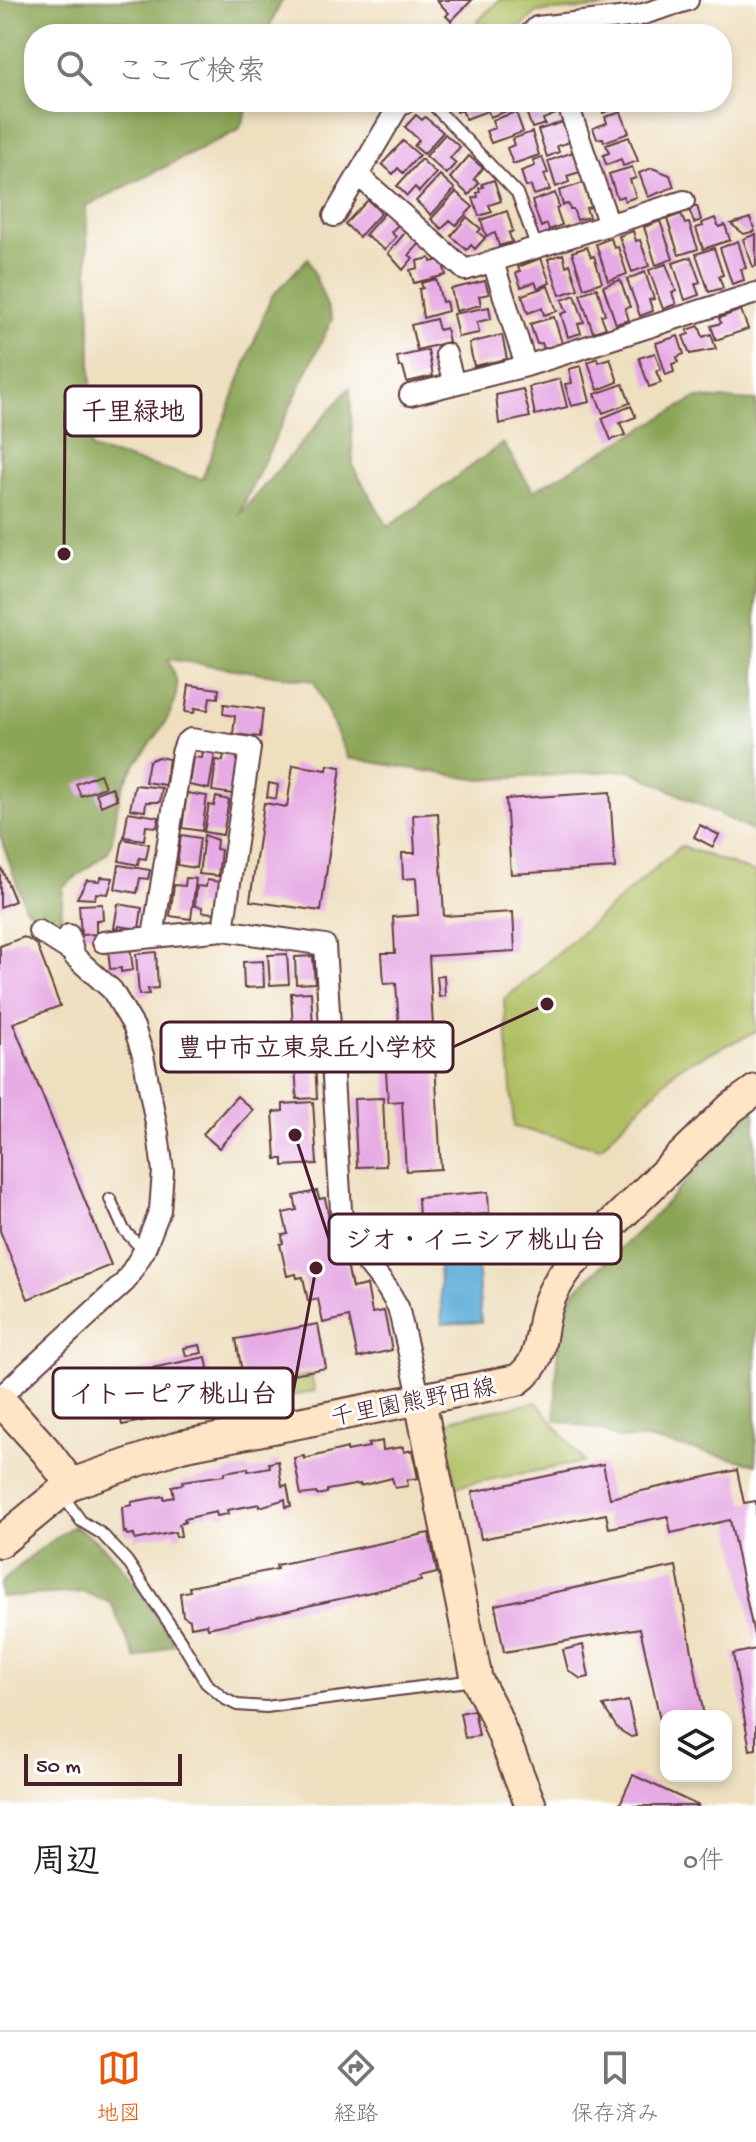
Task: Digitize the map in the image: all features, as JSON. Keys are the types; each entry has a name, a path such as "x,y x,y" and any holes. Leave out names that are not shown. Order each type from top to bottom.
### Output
{"street":[{"path":"592,24 637,16 688,0"},
{"path":"334,216 395,112"},
{"path":"570,112 609,225"},
{"path":"358,175 465,270 684,201"},
{"path":"493,262 526,366"},
{"path":"410,395 526,366 755,296"},
{"path":"446,354 454,384"},
{"path":"153,937 182,753 178,739 198,739 250,748 223,930"},
{"path":"103,942 223,930 325,945 343,1223 356,1249 398,1307 477,1680 494,1713 531,1806"},
{"path":"39,931 73,943 120,1002 134,1027 143,1055 158,1134 163,1181 157,1223 135,1268 116,1292 0,1399 46,1451 65,1488"},
{"name":"千里園熊野田線","path":"0,1542 65,1488 181,1446 507,1383 527,1374 538,1354 547,1306 570,1265 731,1108 756,1090"}],"lane":[{"path":"440,112 517,193 537,248"},
{"path":"110,1199 124,1230 144,1251"},
{"path":"65,1488 81,1521 102,1534 117,1549 181,1641 206,1683 225,1699 247,1707 266,1707 477,1680"}],"green space":[{"path":"0,0 282,0 271,24 24,24 24,112 246,112 239,130 86,206 91,449 202,479 271,297 308,258 332,319 238,516 350,387 353,467 388,527 503,443 533,491 696,398 756,401 756,833 630,770 481,780 348,758 314,681 168,659 177,684 174,703 161,729 127,778 119,799 108,852 63,887 60,932 25,907 0,835"},
{"path":"499,0 644,0 598,8 537,12 524,24 477,22"},
{"path":"681,846 756,873 756,1032 679,1067 600,1148 514,1127 504,1000"},
{"path":"755,1107 756,1464 646,1439 617,1438 602,1430 555,1420 558,1337 572,1294 655,1215"},
{"path":"311,1375 315,1391 267,1401 264,1384"},
{"path":"537,1402 584,1462 456,1486 445,1433 453,1419"},
{"path":"73,1526 105,1548 118,1562 174,1644 136,1659 111,1603 83,1592 0,1597 0,1584 32,1555"}],"water":[{"path":"476,1244 481,1322 442,1324 438,1246"}],"building":[{"path":"436,0 472,0 451,21 446,16 449,13"},
{"path":"463,112 485,112 466,119"},
{"path":"516,112 523,132 491,143 486,131 495,128 492,120"},
{"path":"526,112 555,112 543,119 545,124 532,128"},
{"path":"621,112 629,133 604,142 603,138 597,139 593,128 607,123 605,117"},
{"path":"416,115 422,120 425,117 443,132 424,154 414,146 419,140 405,127"},
{"path":"563,122 570,142 557,146 559,152 547,157 538,130"},
{"path":"532,132 539,155 513,164 507,148 514,145 512,139"},
{"path":"445,134 460,147 450,158 456,163 446,174 426,156"},
{"path":"629,137 638,161 623,166 621,159 606,165 603,155 609,153 606,145"},
{"path":"403,141 419,155 403,173 398,168 393,174 382,164"},
{"path":"573,152 580,172 567,176 569,182 556,187 548,161"},
{"path":"469,156 483,168 474,179 479,183 469,195 450,178"},
{"path":"542,157 550,190 534,195 531,186 526,187 521,171 535,166 533,160"},
{"path":"421,159 436,173 419,192 415,187 407,196 397,186"},
{"path":"632,167 636,178 630,180 636,197 625,201 623,196 617,198 609,174"},
{"path":"652,168 670,175 674,187 648,197 639,173"},
{"path":"440,175 455,189 431,215 416,201"},
{"path":"494,180 501,201 489,205 492,212 479,216 473,198 478,197 482,184"},
{"path":"583,183 591,207 586,208 589,217 577,220 573,209 568,204 563,205 559,191"},
{"path":"456,192 473,207 456,225 450,220 442,229 431,219"},
{"path":"555,193 562,225 549,230 547,224 541,227 532,201"},
{"path":"368,200 381,213 359,237 345,224"},
{"path":"697,206 701,220 694,223 689,209"},
{"path":"387,210 400,223 391,232 396,237 385,250 365,235"},
{"path":"507,211 513,231 509,233 512,242 499,246 495,233 486,236 481,220"},
{"path":"681,214 685,224 689,223 698,249 679,255 667,219"},
{"path":"467,217 481,229 478,232 485,238 475,249 471,245 467,250 451,236"},
{"path":"715,218 719,227 725,225 730,240 703,249 696,228"},
{"path":"750,218 755,231 744,234 731,224"},
{"path":"660,221 673,259 656,265 644,227"},
{"path":"408,229 422,241 409,255 413,258 403,270 388,253"},
{"path":"633,231 636,241 640,240 649,266 632,272 619,236"},
{"path":"756,234 756,266 753,267 743,239"},
{"path":"611,238 614,248 618,247 627,274 608,281 596,244"},
{"path":"738,241 746,268 741,269 744,280 732,284 720,248"},
{"path":"587,247 591,257 594,256 602,282 584,288 572,252"},
{"path":"714,248 723,275 719,276 723,288 709,292 696,254"},
{"path":"563,254 566,266 570,264 578,289 560,295 548,259"},
{"path":"691,257 700,282 695,284 699,295 685,300 673,263"},
{"path":"430,258 431,262 442,259 446,275 414,283 410,270 418,268 417,261"},
{"path":"541,258 550,283 538,288 535,282 521,287 516,273 520,271 518,267"},
{"path":"666,264 676,291 672,293 676,304 663,309 649,270"},
{"path":"645,272 654,299 649,300 653,311 640,316 627,279"},
{"path":"436,279 442,302 446,301 448,311 423,318 421,283"},
{"path":"620,280 630,307 625,308 629,320 616,324 603,286"},
{"path":"485,281 489,294 479,296 481,305 456,311 451,289"},
{"path":"548,286 557,311 544,315 542,308 528,313 522,295"},
{"path":"597,288 606,328 593,332 580,294"},
{"path":"575,295 584,322 578,324 581,333 568,337 561,314 567,312 562,300"},
{"path":"489,307 491,319 477,322 479,333 458,337 453,314"},
{"path":"741,310 748,329 716,340 711,326 721,323 719,318"},
{"path":"554,317 562,343 544,349 542,343 537,344 530,324"},
{"path":"436,319 439,330 446,328 449,342 417,350 411,325"},
{"path":"699,326 703,337 711,334 716,349 690,354 683,336 689,334 687,330"},
{"path":"502,335 507,359 474,366 469,343"},
{"path":"678,336 684,354 672,364 674,372 666,375 656,343"},
{"path":"428,350 433,376 407,382 397,357"},
{"path":"655,353 661,369 656,371 661,383 649,387 639,358"},
{"path":"597,358 598,362 610,358 618,382 598,390 588,362"},
{"path":"581,366 590,402 571,406 565,384 572,383 569,369"},
{"path":"560,379 567,407 535,415 529,387"},
{"path":"623,384 630,403 603,413 595,394"},
{"path":"523,389 530,417 499,424 496,395"},
{"path":"631,406 636,417 620,423 625,435 611,440 602,418"},
{"path":"189,685 219,689 218,698 210,697 208,710 195,708 194,713 185,712"},
{"path":"224,704 263,709 260,737 233,734 235,716 223,714"},
{"path":"203,751 215,753 209,789 189,785 193,757 202,758"},
{"path":"224,754 238,756 234,794 212,791 216,760 223,761"},
{"path":"158,757 169,759 165,785 145,782 149,761"},
{"path":"293,765 327,770 328,765 341,767 321,911 250,901 264,803 287,807"},
{"path":"100,774 105,787 81,796 76,784"},
{"path":"269,783 278,785 276,799 267,797"},
{"path":"135,785 162,788 160,802 146,802 145,811 130,809"},
{"path":"112,787 117,799 101,806 96,793"},
{"path":"610,792 615,868 511,874 506,799"},
{"path":"187,793 207,796 202,831 182,828"},
{"path":"216,797 229,800 223,835 204,832 209,805 214,806"},
{"path":"128,812 159,817 157,827 146,826 144,840 124,837"},
{"path":"438,813 444,916 513,912 515,951 429,956 441,1169 406,1171 402,1101 388,1102 384,1041 400,1040 396,983 384,984 382,953 395,953 393,917 418,915 416,878 403,879 402,853 415,853 413,815"},
{"path":"700,825 719,835 713,847 694,837"},
{"path":"181,835 200,838 196,868 177,865"},
{"path":"204,835 217,840 216,849 221,850 218,876 199,874"},
{"path":"123,839 149,844 146,859 139,858 138,865 119,861"},
{"path":"0,865 15,901 0,907"},
{"path":"119,865 150,870 148,879 140,878 137,893 115,889"},
{"path":"101,877 113,878 108,894 96,893 95,899 77,898 87,880 100,881"},
{"path":"186,878 196,879 191,919 170,916 174,885 185,886"},
{"path":"207,880 220,882 216,913 202,912 202,907 195,906 197,886 206,887"},
{"path":"102,904 103,920 96,920 96,934 81,935 79,905"},
{"path":"118,904 142,908 139,929 114,928"},
{"path":"24,937 37,945 60,1006 13,1023 111,1265 28,1299 0,1231 0,946"},
{"path":"130,946 133,970 121,972 121,968 110,969 108,948"},
{"path":"156,952 158,988 148,989 149,994 139,995 136,954"},
{"path":"287,954 289,984 270,985 268,955"},
{"path":"313,956 315,983 296,984 295,957"},
{"path":"263,961 264,987 244,988 243,962"},
{"path":"444,975 445,996 439,997 437,976"},
{"path":"311,992 317,1098 297,1099 291,993"},
{"path":"237,1096 253,1110 219,1148 203,1134"},
{"path":"383,1098 386,1166 357,1167 354,1099"},
{"path":"313,1102 317,1164 283,1166 283,1159 276,1159 273,1112 283,1111 283,1104"},
{"path":"317,1191 319,1199 325,1198 338,1262 346,1260 352,1288 367,1285 372,1313 384,1311 392,1350 358,1358 349,1317 323,1323 318,1299 308,1301 303,1277 297,1278 296,1274 287,1276 280,1244 283,1243 282,1235 288,1234 283,1213 297,1210 294,1196"},
{"path":"488,1192 489,1214 419,1219 418,1198"},
{"path":"318,1324 326,1368 244,1383 236,1339"},
{"path":"200,1345 202,1353 186,1356 184,1348"},
{"path":"206,1357 215,1407 122,1425 112,1376"},
{"path":"382,1441 383,1450 403,1447 404,1452 412,1450 418,1478 407,1480 408,1486 395,1488 392,1478 327,1490 327,1493 317,1495 301,1495 294,1458 304,1456 304,1459 347,1448 347,1451 369,1447 368,1444"},
{"path":"278,1461 282,1486 287,1485 291,1506 286,1507 285,1499 260,1507 260,1504 227,1510 228,1514 217,1516 216,1512 184,1519 185,1522 179,1524 181,1536 176,1537 175,1532 135,1540 134,1534 124,1533 122,1507 132,1505 131,1502 174,1497 172,1486 183,1484 182,1481 225,1475 225,1472 248,1468 248,1471 270,1467 269,1463"},
{"path":"603,1464 610,1498 737,1470 744,1503 756,1501 756,1645 730,1520 671,1533 668,1516 609,1528 606,1514 481,1539 472,1492"},
{"path":"429,1533 437,1573 420,1577 421,1581 208,1628 207,1624 191,1627 190,1620 183,1616 180,1593 190,1591 189,1587"},
{"path":"676,1566 703,1710 660,1710 660,1720 640,1628 504,1652 495,1605"},
{"path":"583,1645 589,1677 581,1679 568,1670 563,1650"},
{"path":"756,1649 756,1749 750,1750 733,1654"},
{"path":"628,1701 636,1736 631,1737 618,1729 603,1706"},
{"path":"474,1710 479,1736 465,1738 460,1713"},
{"path":"633,1775 699,1806 619,1806"}],"place":[{"name":"千里緑地","path":"64,554"},
{"name":"豊中市立東泉丘小学校","path":"547,1004"},
{"name":"ジオ・イニシア桃山台","path":"295,1135"},
{"name":"イトーピア桃山台","path":"316,1268"}]}
